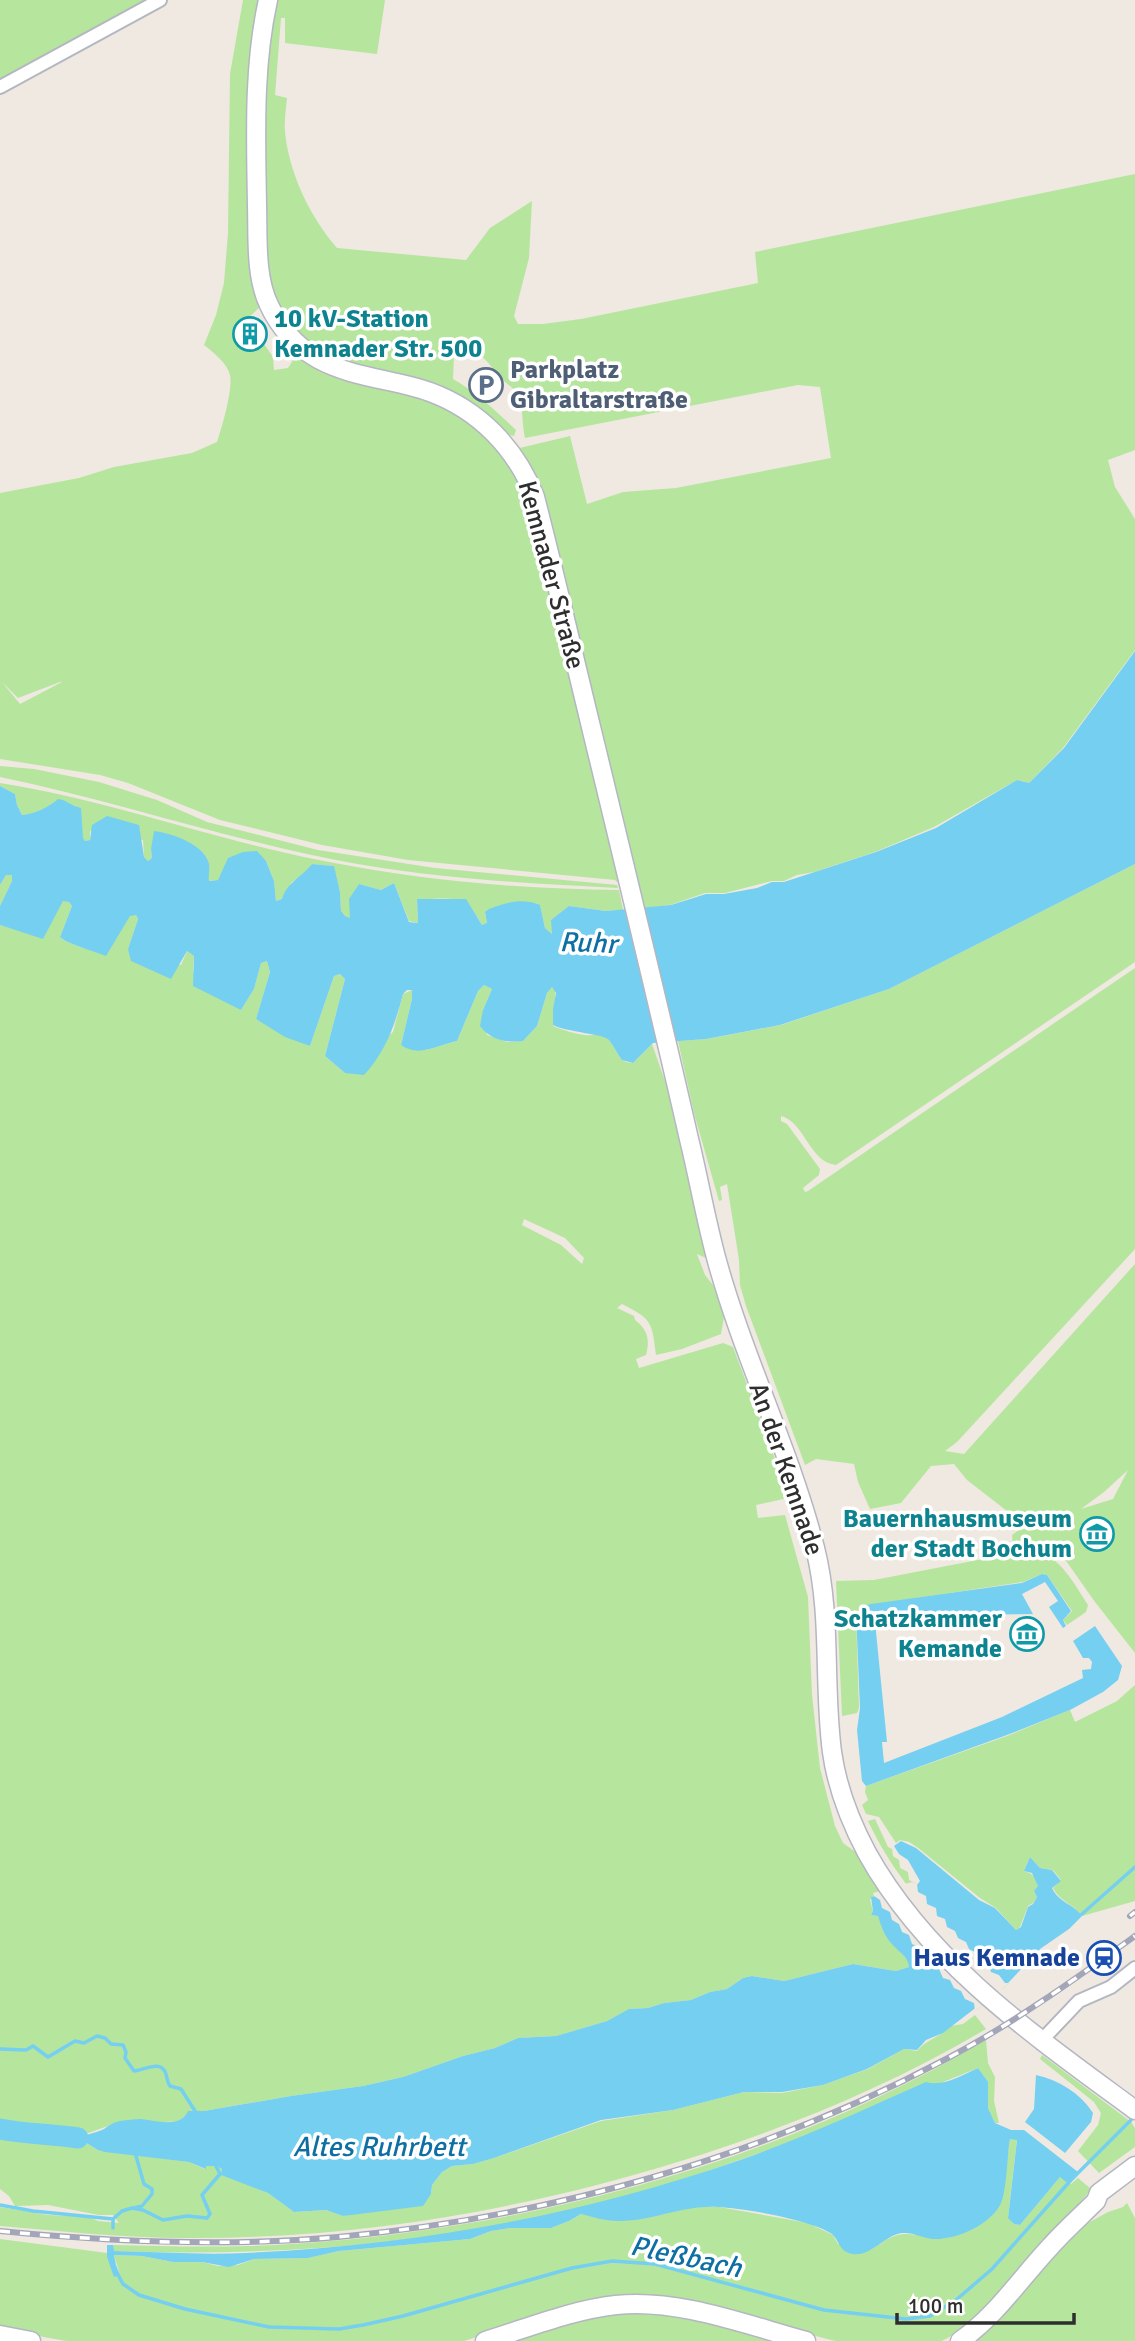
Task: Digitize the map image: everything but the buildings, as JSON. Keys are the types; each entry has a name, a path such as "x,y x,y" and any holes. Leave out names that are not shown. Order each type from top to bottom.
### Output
{"main road":[{"name":"Kemnader Straße","path":"268,0 258,51 256,110 260,272 269,305 293,339 317,358 344,370 429,392 472,413 507,446 527,478 535,497 550,557 675,1082"},
{"name":"An der Kemnade","path":"675,1082 726,1291 802,1503 814,1547 824,1600 832,1753 843,1800 867,1853 889,1890 915,1924 958,1970 990,1999 1135,2110"},
{"name":"An der Kemnade","path":"1092,2076 1135,2097"},
{"path":"960,2341 976,2330 1003,2302 1051,2245 1096,2200 1099,2193 1135,2165"},
{"path":"1096,2200 1109,2196 1135,2178"},
{"path":"485,2341 578,2312 637,2304 687,2309 806,2341"},
{"path":"0,2335 31,2341"}],"street":[{"path":"0,86 160,0"},
{"path":"1042,2040 1079,2001 1111,1987 1135,1968"}],"green space":[{"path":"0,0 151,0 0,82"},
{"path":"243,0 262,0 250,69 254,271 255,287 261,306 247,319 273,357 274,370 288,368 297,354 325,370 429,397 463,414 503,452 570,436 587,504 623,492 676,488 831,458 820,387 798,385 525,438 519,396 487,361 477,354 463,353 454,356 453,379 509,423 516,430 514,436 505,434 470,404 441,386 356,365 318,347 300,333 279,309 265,268 261,100 267,33 274,0 385,0 377,54 285,43 285,18 281,18 275,95 287,98 285,132 291,163 302,194 327,236 337,248 466,260 490,228 532,201 529,258 514,316 518,324 581,319 758,283 755,252 1135,174 1135,450 1108,460 1115,487 1135,519 1135,650 1063,748 1029,783 1017,780 934,827 875,852 814,872 784,881 772,881 725,893 705,893 670,905 645,908 615,880 408,860 322,845 220,820 128,783 100,775 0,759 0,493 79,478 114,467 192,453 217,442 231,382 223,362 204,345 216,315 224,283 228,233 230,74","holes":["2,682 18,698 60,682 62,682 20,704"]},
{"path":"0,766 34,769 99,782 157,800 207,822 318,850 435,868 617,885 618,888 438,875 331,859 0,777"},
{"path":"0,783 80,799 239,842 356,867 468,882 619,890 623,910 606,911 569,906 552,920 552,934 545,928 540,905 485,912 487,924 482,925 462,902 417,899 418,923 409,921 394,883 381,890 359,884 351,919 341,911 340,892 333,866 312,864 306,873 292,882 282,899 276,901 274,881 266,861 218,880 208,881 151,849 152,858 148,861 144,857 143,840 90,831 90,840 85,841 52,806 22,815 15,794 0,786"},
{"path":"1135,864 1135,962 836,1165 819,1157 789,1120 781,1116 781,1121 787,1124 820,1169 819,1175 803,1188 805,1192 808,1191 1135,968 1135,1249 957,1442 945,1451 964,1454 1135,1264 1135,1653 1064,1558 1042,1546 1044,1553 1064,1569 1074,1583 1088,1605 1086,1612 1067,1625 1063,1620 1072,1611 1047,1575 1042,1574 1023,1582 863,1606 856,1613 859,1708 857,1713 842,1716 836,1581 874,1580 1014,1553 1012,1535 1025,1525 967,1480 954,1464 931,1466 901,1503 870,1509 858,1482 854,1464 816,1459 805,1465 746,1306 740,1285 739,1260 727,1184 720,1187 722,1200 719,1201 694,1113 678,1041 706,1039 781,1025 889,989","holes":["1128,1470 1113,1499 1081,1509"]},
{"path":"6,875 12,875 12,881 0,906 0,885"},
{"path":"63,900 72,906 60,937 74,945 106,955 130,915 136,915 138,919 128,949 181,965 187,951 194,956 193,971 241,1010 254,989 261,963 267,961 270,972 256,1019 310,1046 334,976 340,974 345,979 325,1056 345,1073 393,1032 403,994 412,990 401,1045 426,1050 457,1041 478,991 484,985 492,989 483,1010 487,1035 507,1042 523,1041 537,1026 551,987 555,989 553,1026 577,1034 605,1036 620,1057 627,1062 633,1063 652,1044 666,1084 706,1258 697,1254 705,1275 713,1285 724,1317 721,1334 682,1349 656,1355 651,1328 645,1318 622,1304 617,1308 634,1316 647,1336 646,1355 636,1359 639,1368 723,1343 733,1347 787,1491 788,1498 756,1505 758,1518 785,1515 808,1597 812,1695 820,1768 835,1826 843,1843 861,1856 985,2003 975,2011 975,2006 877,1897 873,1896 870,1900 873,1911 871,1915 878,1916 884,1932 908,1960 909,1967 896,1971 853,1964 784,1981 752,1976 743,1978 727,1989 691,2000 630,2009 607,2021 556,2036 518,2038 403,2077 363,2086 204,2111 189,2111 178,2121 122,2121 80,2136 32,2130 22,2126 0,2126 0,925 43,938","holes":["524,1219 565,1238 584,1258 582,1264 561,1245 522,1225"]},
{"path":"1135,1685 1135,1901 1082,1916 1056,1893 1053,1888 1061,1880 1053,1870 1040,1868 1030,1857 1024,1871 1036,1878 1038,1887 1034,1891 1037,1897 1028,1906 1020,1927 1016,1930 996,1908 917,1847 900,1840 896,1843 879,1817 866,1814 862,1805 868,1800 866,1786 1007,1736 1070,1710 1075,1722 1117,1701"},
{"path":"875,1819 888,1847 892,1849 893,1856 899,1860 900,1868 908,1872 909,1880 917,1884 917,1888 1005,1983 1009,1983 1002,1989 962,1949 904,1881 868,1821"},
{"path":"975,2015 986,2029 913,2069 799,2120 721,2148 620,2179 498,2208 374,2227 248,2237 139,2237 0,2226 0,2207 119,2223 113,2215 99,2215 48,2205 15,2206 9,2196 0,2189 0,2133 22,2138 71,2139 98,2150 189,2162 205,2169 206,2166 216,2166 222,2169 222,2175 268,2193 294,2212 326,2210 343,2216 431,2194 432,2185 442,2172 452,2166 494,2158 601,2121 673,2110 744,2092 782,2093 823,2085 868,2069 904,2049 917,2051 950,2026 963,2024"},
{"path":"986,2040 988,2063 995,2077 994,2101 999,2123 995,2123 988,2108 988,2083 978,2068 744,2159 664,2185 529,2220 460,2232 322,2248 113,2251 113,2245 268,2245 406,2233 579,2201 748,2151 830,2119 910,2082"},
{"path":"1042,2055 1131,2122 1135,2128 1135,2147 1099,2173 1078,2151 1098,2125 1101,2113 1094,2102 1040,2059"},
{"path":"1010,2139 1017,2139 1008,2217 1014,2224 1020,2225 1060,2177 1071,2184 1078,2178 1091,2189 1031,2262 971,2325 942,2341 835,2341 770,2324 589,2301 464,2341 66,2341 0,2329 0,2239 107,2253 120,2275 114,2255 142,2256 173,2262 202,2262 218,2266 238,2265 254,2259 308,2258 339,2251 470,2239 491,2231 510,2228 551,2228 581,2214 618,2221 695,2207 719,2207 808,2223 833,2235 838,2244 871,2250 892,2237 916,2235 1001,2202"},
{"path":"1127,2203 1135,2218 1135,2341 970,2341 1063,2242 1086,2224"},
{"path":"646,2309 782,2341 505,2341 589,2314"}],"water":[{"name":"Ruhr","path":"1135,651 1135,864 889,989 780,1025 706,1039 653,1043 633,1063 622,1060 606,1038 553,1025 556,993 552,987 547,993 537,1026 523,1041 504,1041 494,1037 480,1026 492,989 484,985 478,991 457,1041 421,1051 401,1045 412,999 412,990 407,990 403,994 389,1037 372,1066 364,1075 345,1073 325,1056 345,979 340,974 334,976 310,1046 285,1037 256,1019 270,972 267,961 261,963 254,989 241,1010 193,986 194,956 187,951 171,979 131,961 128,949 138,919 136,915 130,916 106,956 60,937 72,906 69,902 63,901 43,939 0,925 0,906 12,881 12,875 6,875 0,885 0,786 15,794 22,815 41,810 58,799 81,808 85,841 90,840 92,825 107,816 139,825 144,857 148,861 152,858 154,831 187,841 206,857 209,864 209,881 218,880 228,858 243,852 257,851 266,861 274,881 276,901 282,899 291,884 312,864 334,866 341,911 350,918 349,899 359,884 381,890 394,883 409,922 418,923 417,899 466,899 482,925 487,923 485,912 489,909 514,902 533,903 540,905 545,928 552,934 551,920 569,906 606,911 671,905 706,894 724,894 757,888 772,882 784,882 876,852 936,828 1017,780 1029,783 1064,748"},
{"path":"1042,1574 1047,1575 1071,1611 1063,1620 1066,1626 1063,1628 1049,1607 1058,1601 1045,1582 1022,1594 1033,1614 879,1616 879,1611 870,1611 871,1622 875,1622 887,1742 882,1742 884,1763 1002,1717 1083,1678 1082,1670 1091,1669 1092,1662 1089,1658 1083,1658 1073,1641 1095,1626 1122,1666 1118,1680 1103,1692 1070,1710 866,1786 862,1781 857,1730 860,1708 856,1613 863,1606 871,1604 1022,1583"},
{"name":"Altes Ruhrbett","path":"901,1841 916,1848 979,1900 995,1908 1016,1930 1021,1927 1028,1907 1037,1897 1034,1891 1038,1886 1032,1873 1024,1871 1030,1857 1040,1868 1052,1870 1061,1881 1052,1888 1055,1893 1082,1916 1069,1929 1040,1949 1009,1982 943,2033 926,2040 917,2050 904,2049 867,2069 823,2085 782,2092 744,2092 673,2110 601,2120 494,2158 452,2166 442,2172 432,2185 431,2194 423,2206 343,2216 326,2210 294,2212 268,2193 221,2175 222,2169 216,2166 206,2166 206,2169 189,2162 105,2152 78,2138 120,2121 142,2119 174,2122 180,2120 188,2111 204,2111 363,2086 403,2077 518,2038 556,2036 607,2021 629,2009 691,2000 727,1989 743,1978 752,1976 784,1981 853,1964 896,1971 909,1967 905,1957 886,1937 878,1916 871,1915 871,1897 917,1885 920,1881 908,1860 899,1854 894,1846"},
{"path":"978,2068 988,2082 988,2108 995,2123 1011,2130 1024,2130 1078,2172 1069,2182 1060,2177 1020,2225 1014,2224 1008,2218 1017,2140 1010,2139 1001,2203 981,2224 962,2234 942,2239 902,2233 870,2250 856,2254 843,2250 832,2234 809,2224 760,2212 705,2207 630,2221 608,2220 581,2214 551,2228 510,2228 491,2231 470,2239 339,2251 308,2258 254,2259 229,2267 202,2262 173,2262 142,2256 114,2255 120,2275 114,2277 107,2257 107,2245 113,2245 114,2251 213,2254 372,2243 435,2235 558,2212 680,2180 740,2160 810,2133 926,2082 946,2082"},
{"path":"1036,2075 1068,2088 1082,2099 1093,2113 1091,2122 1065,2153 1025,2122 1034,2109"}],"pier":[{"path":"912,1882 917,1884 918,1892 926,1896 927,1904 936,1908 937,1916 945,1919 947,1927 966,1942 969,1949 977,1953 980,1961 988,1964 991,1972 1009,1983 975,2011 974,2003 965,1999 950,1980 943,1978 939,1969 932,1967 929,1958 922,1955 919,1947 912,1944 909,1935 902,1932 899,1924 892,1920 890,1912 882,1908 880,1900 873,1893"}],"waterway":[{"path":"1082,1914 1135,1867"},
{"path":"0,2049 26,2050 33,2046 48,2057 75,2041 84,2043 97,2036 105,2038 111,2044 123,2045 125,2058 134,2071 152,2066 164,2070 170,2086 181,2089 195,2111"},
{"name":"Pleßbach","path":"117,2273 123,2284 139,2295 185,2309 269,2327 339,2329 363,2325 572,2268 612,2261 655,2264 824,2310 906,2319 930,2316 956,2300 992,2269 1071,2180 1131,2120"},
{"name":"Altes Ruhrbett","path":"0,2129 78,2138"},
{"path":"134,2208 142,2206 152,2194 152,2189 144,2184 136,2156"},
{"path":"113,2219 122,2211 132,2208 143,2210 163,2220 187,2216 207,2218 210,2214 202,2195 220,2174 216,2166"},
{"name":"Pleßbach","path":"0,2205 113,2219 113,2228"}],"railway":[{"path":"1130,1916 1135,1912"},
{"path":"0,2231 169,2242 253,2242 338,2237 496,2215 652,2178 803,2125 876,2094 948,2058 1020,2015 1135,1936"}],"place":[{"name":"10 kV-Station Kemnader Str. 500","path":"250,334"},
{"name":"Parkplatz Gibraltarstraße","path":"486,385"},
{"name":"Bauernhausmuseum der Stadt Bochum","path":"1097,1534"},
{"name":"Schatzkammer Kemande","path":"1027,1634"},
{"name":"Haus Kemnade","path":"1104,1958"}]}
